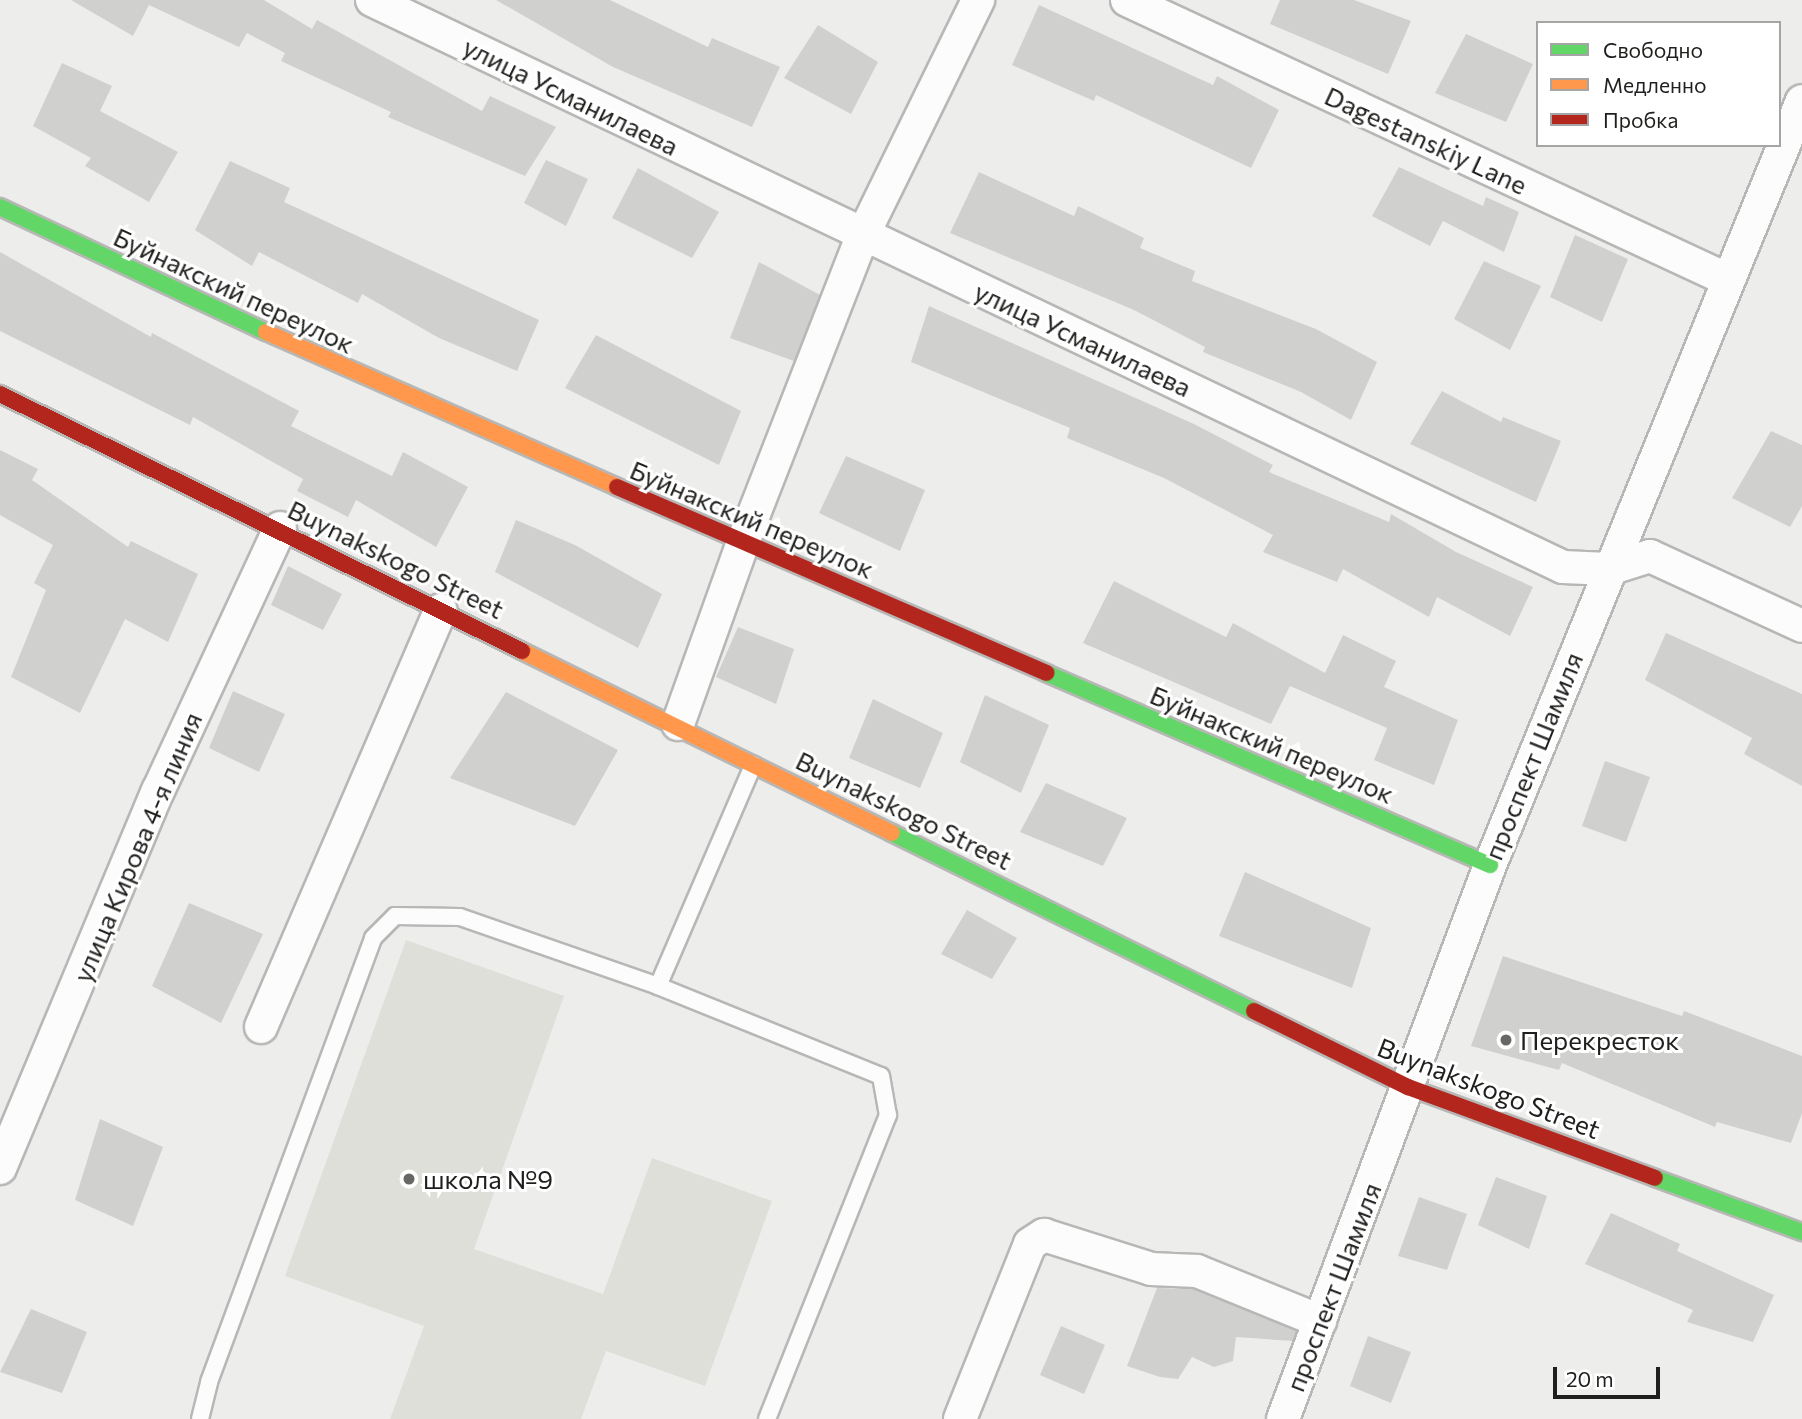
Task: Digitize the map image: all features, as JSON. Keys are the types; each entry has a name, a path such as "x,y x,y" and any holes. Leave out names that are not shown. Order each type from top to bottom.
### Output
{"street":[{"name":"улица Усманилаева","path":"372,0 1563,566 1609,569 1650,556 1802,626"},
{"path":"678,724 743,541 863,235 978,0"},
{"name":"Dagestanskiy Lane","path":"1126,0 1726,279"},
{"name":"проспект Шамиля","path":"1283,1419 1490,864 1726,279 1801,105"},
{"name":"Буйнакский переулок","path":"0,207 356,374 1490,864"},
{"name":"Buynakskogo Street","path":"0,394 280,528 1408,1087 1802,1232"},
{"name":"улица Кирова 4-я линия","path":"0,1167 158,792 280,528"},
{"path":"261,1027 441,610"},
{"path":"960,1419 1030,1244 1044,1235 1151,1269 1198,1271 1320,1321"}],"lane":[{"path":"658,986 754,763"},
{"path":"200,1419 209,1382 373,938 395,916 460,917 658,986 881,1076 888,1094 888,1115 767,1419"}],"shaded area":[{"name":"школа №9","path":"406,940 564,996 474,1249 603,1294 652,1158 772,1201 705,1386 606,1351 581,1419 390,1419 424,1326 285,1276"}],"building":[{"path":"71,0 264,0 312,29 317,20 482,111 490,96 556,127 525,176 388,117 391,112 281,61 285,53 247,33 239,47 149,5 133,36"},
{"path":"496,0 610,0 708,47 712,38 780,67 752,127 613,67"},
{"path":"1280,0 1354,0 1411,21 1388,74 1270,24"},
{"path":"1039,5 1213,85 1217,76 1279,110 1251,168 1096,95 1094,101 1012,65"},
{"path":"818,25 878,62 851,114 784,78"},
{"path":"1466,34 1533,64 1506,122 1435,93"},
{"path":"62,63 112,86 100,111 178,152 149,202 85,166 91,158 33,126"},
{"path":"546,160 588,179 566,226 524,203"},
{"path":"230,161 290,188 284,202 539,320 517,371 439,338 362,294 358,303 259,252 252,266 195,230"},
{"path":"1399,167 1483,206 1486,197 1519,212 1504,252 1443,221 1430,246 1372,216"},
{"path":"638,168 719,212 692,258 612,218"},
{"path":"979,172 1074,216 1078,206 1144,238 1140,248 1195,271 1192,281 1316,329 1377,362 1351,420 1301,392 1203,352 1205,347 1134,310 950,233"},
{"path":"1575,235 1628,259 1602,322 1550,297"},
{"path":"0,252 151,337 152,333 299,411 291,426 392,476 403,452 468,487 436,547 356,500 348,517 297,491 303,479 193,417 190,425 0,331"},
{"path":"1484,261 1541,286 1510,350 1454,319"},
{"path":"759,262 820,295 794,361 730,338"},
{"path":"929,306 1194,424 1273,465 1269,472 1389,522 1391,514 1456,552 1533,587 1510,636 1437,597 1429,617 1343,569 1337,582 1263,552 1273,535 1164,478 1067,438 1070,428 911,362"},
{"path":"596,335 741,411 719,465 565,388"},
{"path":"1442,391 1501,422 1503,417 1561,441 1536,502 1410,444"},
{"path":"1771,431 1802,445 1802,506 1790,527 1732,498"},
{"path":"0,450 38,469 32,480 128,547 131,541 198,574 168,642 125,619 80,713 11,677 46,590 34,583 53,545 0,515"},
{"path":"846,456 925,490 900,551 819,513"},
{"path":"516,520 575,545 662,594 638,648 495,572"},
{"path":"288,566 342,594 323,630 271,605"},
{"path":"1114,581 1226,637 1233,623 1325,673 1343,635 1396,661 1384,687 1458,720 1434,785 1374,760 1387,728 1290,686 1271,724 1083,643"},
{"path":"738,627 794,649 776,704 716,677"},
{"path":"1666,633 1802,694 1802,786 1744,754 1752,738 1645,680"},
{"path":"233,691 285,714 259,772 209,748"},
{"path":"506,692 618,750 575,826 450,778"},
{"path":"985,695 1049,725 1021,793 960,762"},
{"path":"873,699 943,733 920,788 849,758"},
{"path":"1605,761 1650,777 1626,842 1582,826"},
{"path":"1046,783 1127,818 1103,866 1020,832"},
{"path":"1245,872 1371,928 1352,988 1219,936"},
{"path":"189,903 263,934 221,1023 152,986"},
{"path":"967,910 1017,938 992,979 941,954"},
{"path":"1503,956 1682,1016 1684,1011 1802,1056 1802,1113 1791,1143 1717,1122 1715,1127 1562,1063 1559,1070 1471,1046"},
{"path":"100,1119 163,1147 133,1226 75,1200"},
{"path":"1496,1177 1547,1196 1529,1249 1478,1225"},
{"path":"1419,1197 1467,1214 1447,1270 1398,1256"},
{"path":"1611,1213 1680,1244 1677,1251 1774,1295 1753,1342 1687,1322 1693,1310 1585,1264"},
{"path":"1157,1288 1193,1289 1296,1331 1293,1341 1236,1337 1233,1361 1214,1367 1192,1357 1178,1379 1160,1377 1127,1366"},
{"path":"31,1309 87,1332 62,1393 0,1372"},
{"path":"1061,1326 1105,1345 1084,1394 1040,1375"},
{"path":"1368,1336 1411,1352 1391,1403 1350,1386"}],"traffic: fast":[{"path":"0,207 266,332"},
{"path":"1046,673 1490,865"},
{"path":"892,833 1254,1011"},
{"path":"1655,1178 1802,1232"}],"traffic: slow":[{"path":"266,332 617,487"},
{"path":"522,651 892,833"}],"traffic: jam":[{"path":"0,394 522,651"},
{"path":"617,487 1046,673"},
{"path":"1254,1011 1408,1087 1655,1178"}],"place":[{"name":"Перекресток","path":"1506,1040"},
{"name":"школа №9","path":"409,1179"}]}
